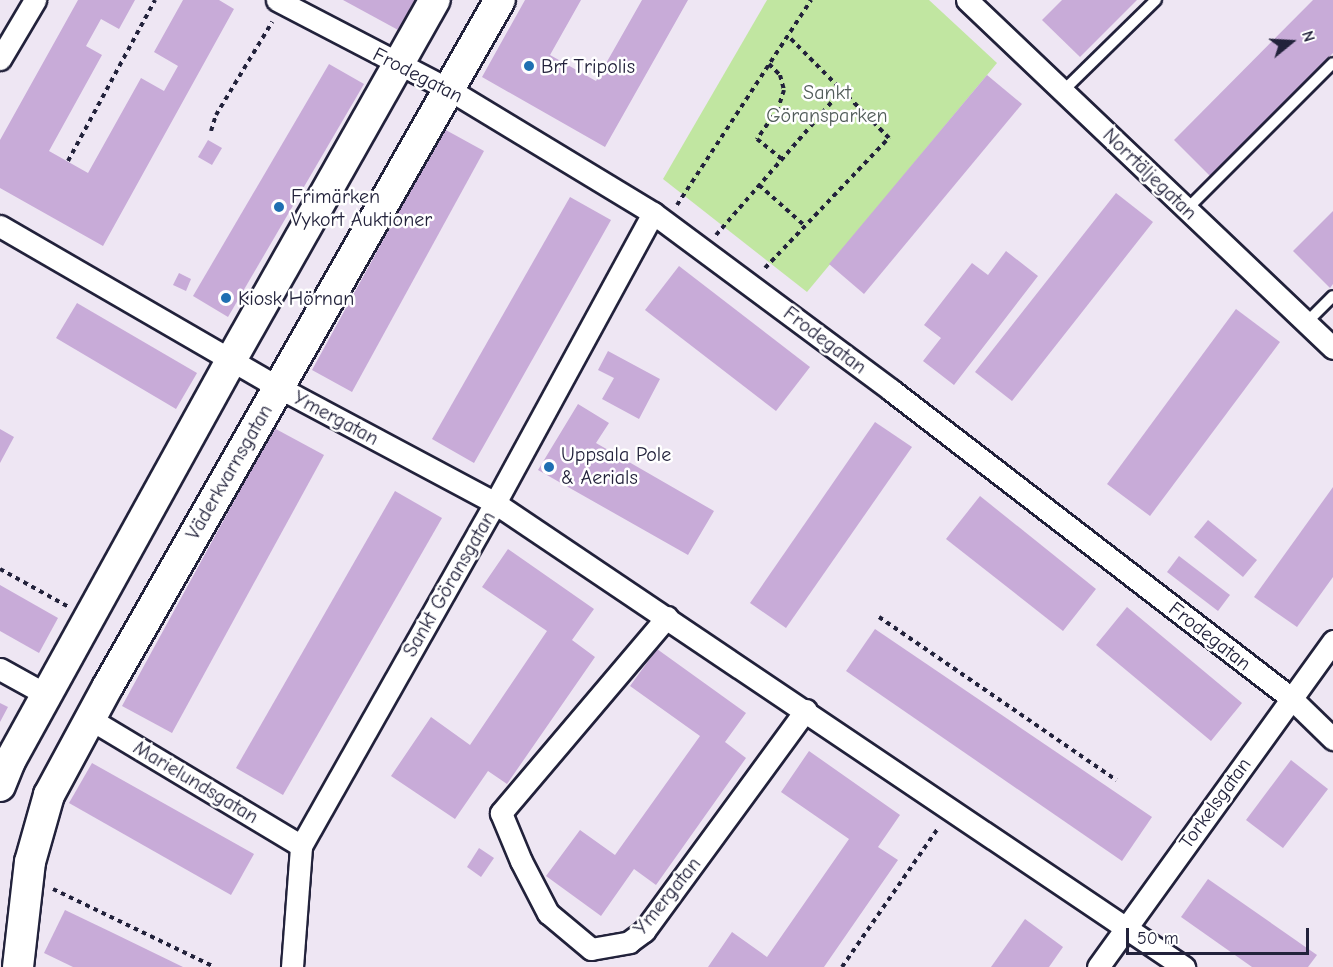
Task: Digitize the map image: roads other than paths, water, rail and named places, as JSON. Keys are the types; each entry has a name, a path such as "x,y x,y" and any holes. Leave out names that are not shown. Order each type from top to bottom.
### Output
{"main road":[{"path":"2,774 231,360 435,0"},
{"name":"Väderkvarnsgatan","path":"18,967 28,877 50,795 90,719 500,0"}],"street":[{"path":"0,59 35,0"},
{"name":"Norrtäljegatan","path":"967,0 1333,348"},
{"name":"Frodegatan","path":"279,1 398,66 450,90 659,217 900,397 1291,698 1333,739"},
{"name":"Sankt Göransgatan","path":"292,967 301,846 659,217"},
{"name":"Ymergatan","path":"0,226 278,387 495,503 806,710 1184,967"},
{"name":"Ymergatan","path":"667,618 501,813 521,861 548,913 591,949 629,942 645,931 806,710"},
{"name":"Torkelsgatan","path":"1098,967 1333,640"},
{"path":"0,669 47,695"},
{"name":"Marielundsgatan","path":"90,719 301,846"}],"lane":[{"path":"1063,91 1156,0"},
{"path":"1187,209 1333,63"},
{"path":"1306,323 1333,297"}],"place":[{"name":"Brf Tripolis","path":"529,66"},
{"name":"Frimärken Vykort Auktioner","path":"279,207"},
{"name":"Kiosk Hörnan","path":"226,298"},
{"name":"Uppsala Pole & Aerials","path":"549,467"}],"park label":[{"name":"Sankt Göransparken","path":"827,104"}]}
